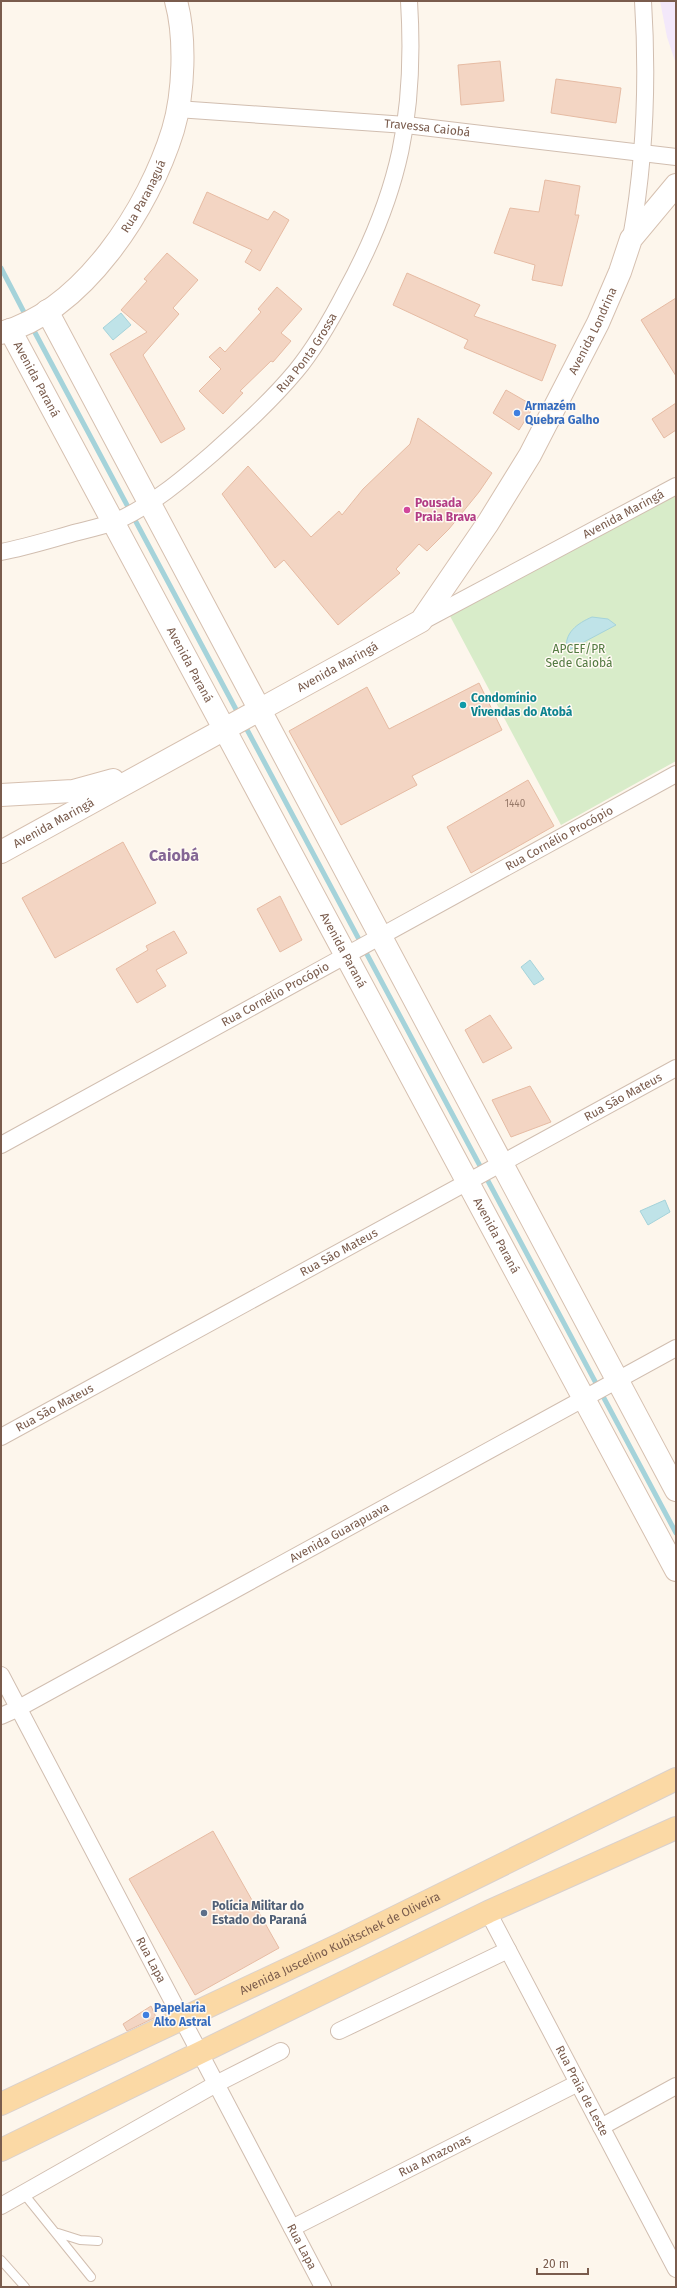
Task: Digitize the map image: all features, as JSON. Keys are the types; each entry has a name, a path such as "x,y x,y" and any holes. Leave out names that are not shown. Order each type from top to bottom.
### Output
{"main road":[{"name":"Avenida Juscelino Kubitschek de Oliveira","path":"1,2104 343,1942 676,1779"},
{"path":"1,2150 488,1912 676,1828"}],"street":[{"name":"Rua Paranaguá","path":"8,331 46,312 76,288 104,258 136,212 153,183 173,129 177,108 181,76 182,42 176,1"},
{"name":"Rua Ponta Grossa","path":"1,552 116,521 149,502 193,470 257,414 297,370 338,307 378,227 391,190 406,125 411,80 409,1"},
{"name":"Avenida Londrina","path":"421,622 488,523 530,455 598,323 620,272 631,239 639,197 645,81 643,1"},
{"name":"Travessa Caiobá","path":"177,108 406,125 676,157"},
{"path":"631,239 676,185"},
{"path":"46,312 261,710 497,1166 676,1490"},
{"name":"Avenida Paraná","path":"8,331 116,521 225,729 350,953 587,1397 676,1570"},
{"name":"Avenida Maringá","path":"1,852 421,622 676,486"},
{"path":"1,795 43,794 73,791 106,783 160,764"},
{"name":"Rua Cornélio Procópio","path":"1,1144 676,774"},
{"path":"43,794 52,810 51,817 46,827"},
{"name":"Rua São Mateus","path":"1,1437 676,1068"},
{"name":"Avenida Guarapuava","path":"1,1716 19,1708 676,1348"},
{"name":"Rua Lapa","path":"1,1675 323,2287"},
{"name":"Rua Praia de Leste","path":"488,1912 676,2269"},
{"path":"339,2031 508,1950"},
{"path":"1,2206 216,2084 281,2051"},
{"name":"Rua Amazonas","path":"292,2228 578,2083"},
{"path":"601,2127 676,2086"}],"lane":[{"path":"24,2194 58,2233 92,2277"},
{"path":"58,2233 80,2240 98,2241"},
{"path":"1,2260 25,2287"}],"shaded area":[{"path":"660,1 676,1 676,64 667,37"}],"green space":[{"name":"APCEF/PR Sede Caiobá","path":"676,491 676,761 561,825 450,616"}],"water":[{"path":"121,313 131,325 113,340 103,328"},
{"path":"592,617 608,619 616,625 567,651 566,645 569,634 582,622"},
{"path":"530,960 544,979 534,985 521,967"},
{"path":"665,1200 670,1212 648,1225 640,1211"}],"building":[{"path":"500,61 504,101 461,105 458,65"},
{"path":"556,79 621,88 616,123 551,113"},
{"path":"545,180 580,186 575,215 579,215 562,286 532,280 535,265 494,253 510,208 539,212"},
{"path":"207,192 268,220 274,211 289,220 260,271 245,262 252,250 193,223"},
{"path":"167,253 198,280 173,308 179,314 143,355 185,429 161,443 110,354 147,332 121,310 147,281 144,279"},
{"path":"407,273 480,305 474,316 556,345 542,381 464,348 468,340 393,305"},
{"path":"277,287 302,309 281,333 291,341 273,362 271,361 240,391 243,393 223,414 199,391 221,369 209,357 220,347 225,352 261,312 258,309"},
{"path":"676,298 676,376 641,320"},
{"path":"506,390 534,406 519,430 493,413"},
{"path":"676,403 676,430 664,438 652,419"},
{"path":"418,418 492,473 479,492 449,529 427,551 419,544 396,569 400,573 338,625 284,560 275,568 222,494 248,466 311,537 339,511 342,515 363,489 410,444"},
{"path":"479,683 502,730 412,776 417,785 341,825 289,731 367,687 389,729"},
{"path":"528,780 554,826 471,873 447,827"},
{"path":"123,842 156,903 55,958 22,898"},
{"path":"280,896 302,940 280,952 257,909"},
{"path":"174,931 187,953 156,970 166,986 137,1003 116,969 148,950 146,946"},
{"path":"490,1015 512,1048 483,1063 465,1030"},
{"path":"530,1086 551,1122 511,1137 492,1100"},
{"name":"Polícia Militar do Estado do Paraná","path":"213,1831 279,1948 195,1995 129,1879"},
{"path":"151,2006 156,2017 127,2031 123,2024"}],"waterway":[{"path":"1,268 27,318"},
{"path":"32,327 239,715"},
{"path":"244,724 676,1533"}],"place":[{"name":"Armazém Quebra Galho","path":"517,413"},
{"name":"Pousada Praia Brava","path":"407,510"},
{"name":"Condomínio Vivendas do Atobá","path":"463,705"},
{"name":"Polícia Militar do Estado do Paraná","path":"204,1913"},
{"name":"Papelaria Alto Astral","path":"146,2015"}],"district":[{"name":"Caiobá","path":"174,855"}]}
